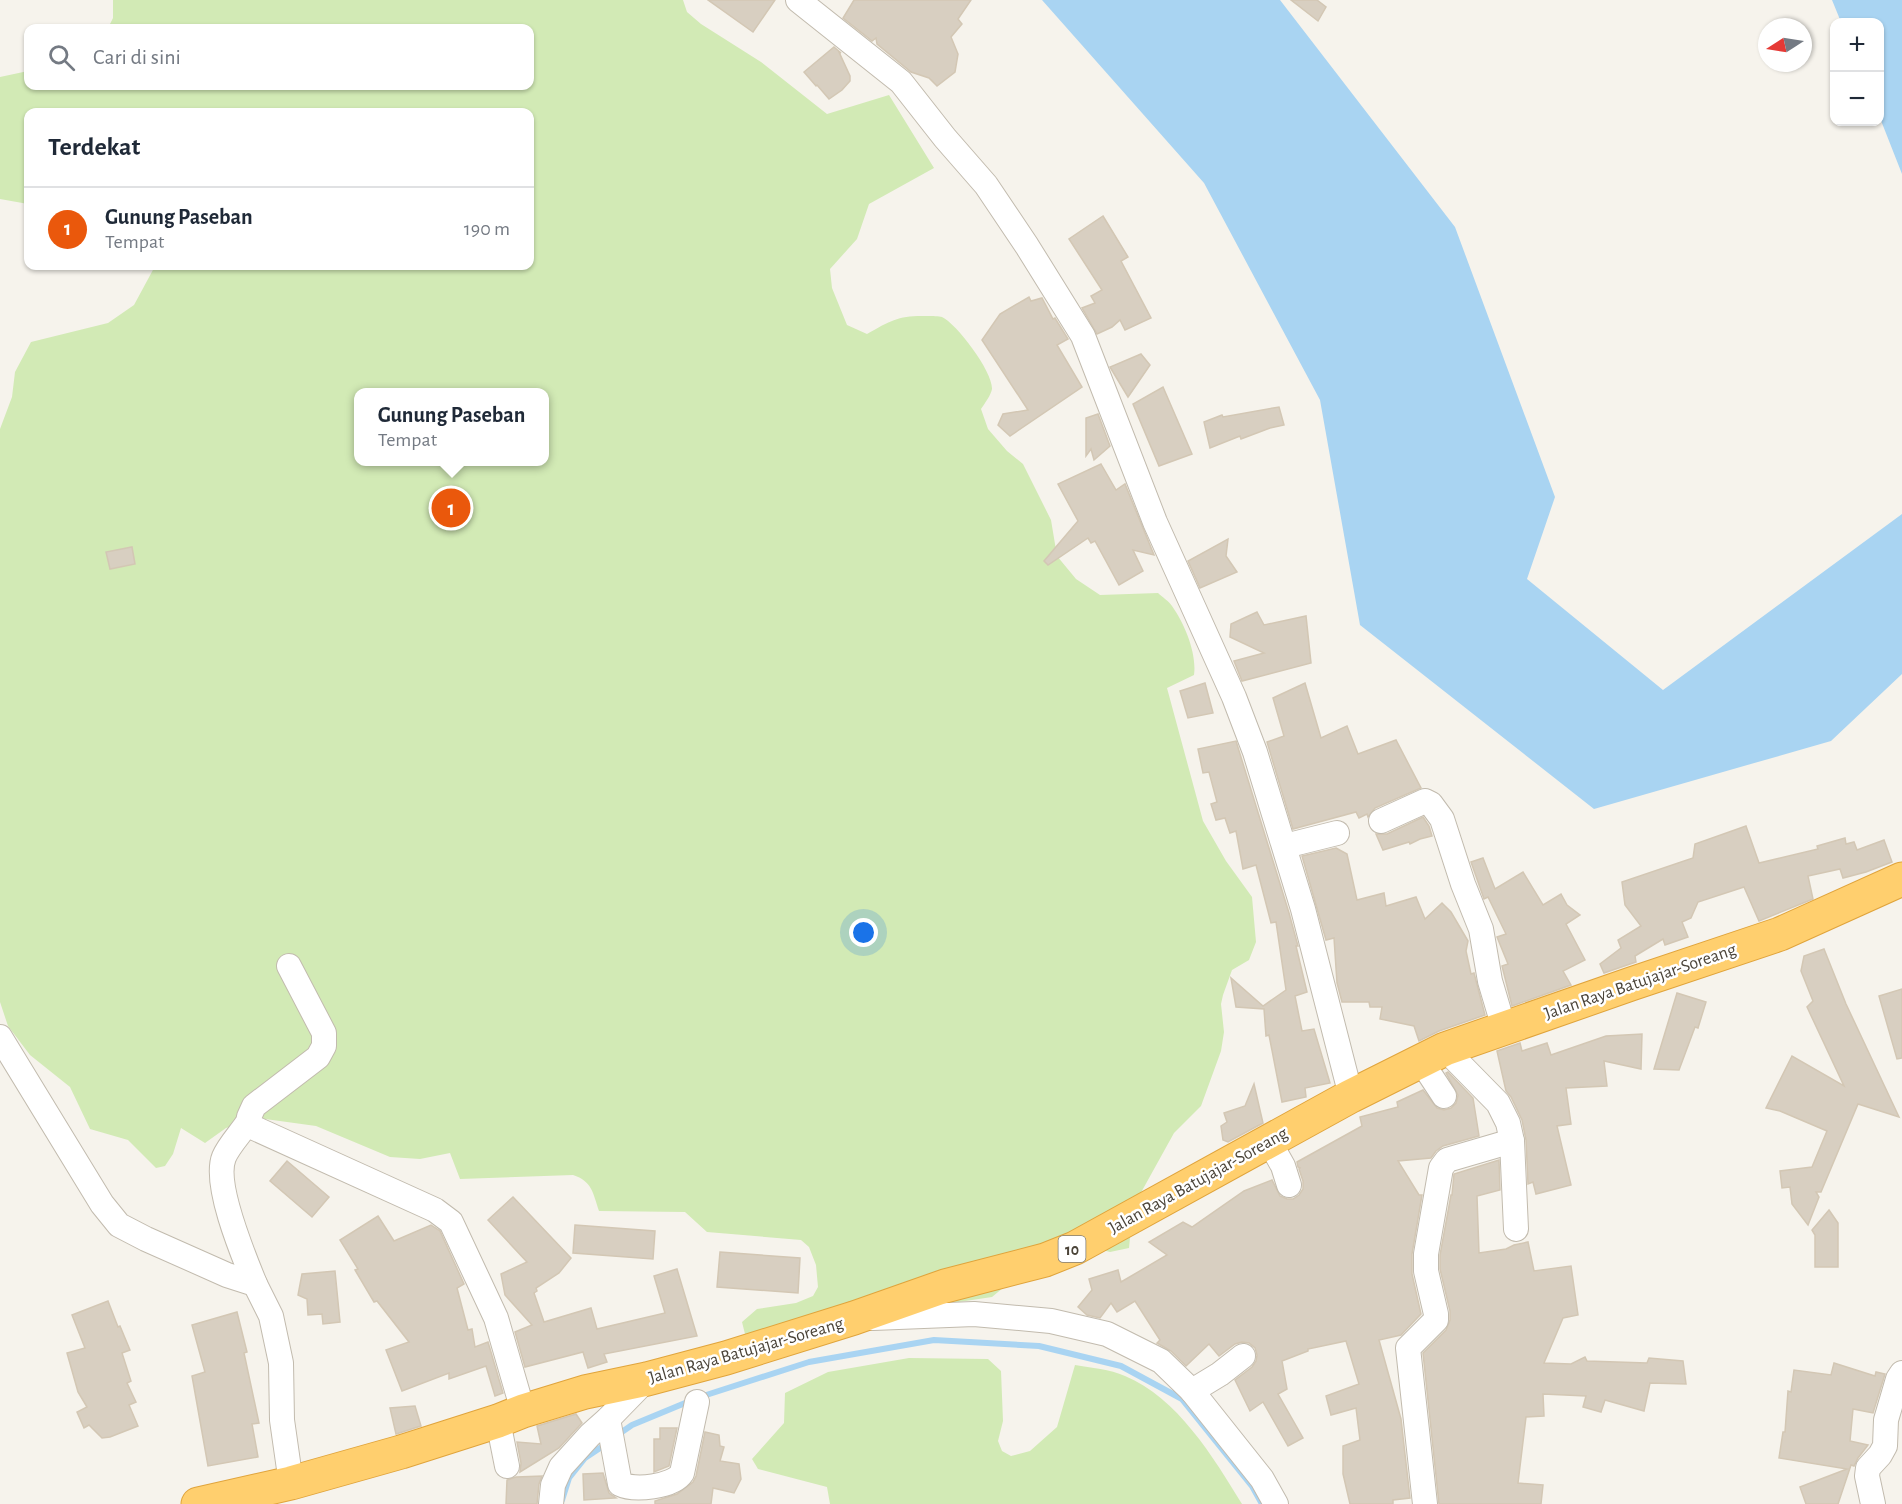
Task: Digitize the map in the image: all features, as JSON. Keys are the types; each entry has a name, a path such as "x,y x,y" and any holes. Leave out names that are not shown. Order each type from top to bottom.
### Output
{"highway":[{"name":"Jalan Raya Batujajar-Soreang","path":"206,1503 291,1483 401,1452 585,1392 647,1379 726,1358 854,1318 945,1286 1045,1260 1075,1248 1352,1096 1433,1055 1504,1028 1780,934 1902,879"}],"street":[{"path":"798,0 901,82 986,185 1083,336 1155,522 1234,697 1255,752 1275,821 1285,846 1352,1096"},
{"path":"1381,821 1425,801 1431,804 1442,819 1466,893 1481,929 1490,981 1504,1028"},
{"path":"1285,846 1338,833"},
{"path":"289,966 324,1033 324,1046 318,1057 254,1106 248,1122 224,1157 222,1169 232,1226 255,1284 271,1316 280,1363 282,1420 291,1483"},
{"path":"0,1037 102,1204 120,1225 227,1275 255,1284"},
{"path":"1433,1055 1444,1096"},
{"path":"1433,1055 1498,1103 1508,1123 1512,1141 1516,1229"},
{"path":"248,1122 252,1127 435,1210 452,1222 496,1318 510,1416 507,1466"},
{"path":"1269,1141 1283,1166 1289,1185"},
{"path":"1425,1504 1408,1348 1436,1320 1426,1271 1425,1254 1441,1168 1447,1160 1512,1141"},
{"path":"854,1318 974,1314 1051,1320 1107,1334 1161,1361 1192,1391 1262,1479 1276,1504"},
{"path":"1192,1391 1220,1374 1243,1356"},
{"path":"1873,1504 1867,1481 1868,1468 1885,1446 1886,1420 1898,1379 1902,1373"},
{"path":"551,1504 553,1485 561,1467 584,1441 610,1433 647,1379"},
{"path":"610,1433 620,1484 632,1488 672,1483 682,1473 697,1402"}],"green space":[{"path":"113,0 683,0 687,12 701,24 761,62 827,114 889,95 934,168 869,204 857,239 830,269 832,288 847,325 867,334 889,322 910,316 939,316 948,321 973,349 987,372 992,389 981,409 988,429 1007,451 1023,464 1051,520 1057,556 1076,579 1100,595 1158,593 1172,606 1189,639 1194,658 1194,675 1167,688 1203,821 1226,861 1252,897 1256,942 1249,960 1232,970 1223,995 1221,1004 1224,1032 1221,1051 1201,1106 1174,1133 1133,1207 1129,1248 1110,1252 1091,1247 1051,1248 992,1297 745,1334 742,1322 757,1309 796,1303 813,1296 818,1287 816,1265 809,1247 801,1240 707,1232 685,1212 599,1211 588,1184 573,1175 460,1179 450,1153 420,1159 390,1157 316,1126 258,1118 226,1128 205,1143 181,1128 173,1154 165,1166 156,1168 128,1140 90,1129 70,1087 30,1055 8,1026 0,1002 0,429 12,397 15,372 31,342 108,323 134,305 153,270 534,270 534,108 24,108 24,203 0,199 0,77 24,72 24,90 534,90 534,24 110,24 113,18"},
{"path":"909,1358 988,1359 1001,1371 1003,1421 998,1441 1002,1451 1011,1456 1030,1451 1057,1427 1075,1365 1107,1370 1125,1376 1161,1398 1177,1414 1206,1449 1242,1504 830,1504 827,1487 758,1469 752,1459 784,1423 785,1393 828,1372"}],"water":[{"path":"1042,0 1280,0 1455,227 1555,497 1527,579 1663,690 1902,514 1902,674 1831,741 1594,809 1360,625 1320,400 1204,183"},
{"path":"1832,0 1902,0 1902,174 1883,126 1884,18 1839,18"}],"building":[{"path":"708,0 775,0 753,32"},
{"path":"854,0 971,0 958,19 962,24 951,37 958,54 955,72 937,86 929,78 911,72 877,44 876,38 872,41 843,18"},
{"path":"1291,0 1317,0 1326,7 1318,21"},
{"path":"834,47 841,53 839,52 850,81 829,99 804,72"},
{"path":"1103,216 1128,257 1121,261 1151,318 1125,330 1120,320 1112,327 1097,334 1082,308 1095,303 1091,296 1102,290 1069,239"},
{"path":"1029,297 1031,301 1042,298 1053,319 1055,318 1068,339 1057,345 1082,387 1010,436 998,425 1003,414 1028,410 982,340 1000,314"},
{"path":"1141,354 1150,365 1128,397 1110,367"},
{"path":"1163,387 1192,454 1159,466 1133,404"},
{"path":"1279,407 1284,425 1241,439 1240,436 1210,448 1204,422 1222,415 1223,417"},
{"path":"1098,414 1110,446 1094,460 1091,449 1086,456 1086,418"},
{"path":"1101,464 1116,490 1125,484 1154,555 1133,550 1143,571 1119,585 1095,541 1091,543 1088,538 1048,565 1044,561 1078,521 1058,484"},
{"path":"1228,539 1226,556 1237,572 1200,588 1188,561"},
{"path":"132,547 135,564 110,569 106,552"},
{"path":"1257,612 1264,625 1306,616 1311,663 1242,681 1234,661 1264,653 1230,637 1231,624"},
{"path":"1205,683 1213,713 1188,718 1180,691"},
{"path":"1305,683 1321,738 1347,726 1358,754 1396,740 1421,788 1375,808 1368,817 1367,814 1359,818 1356,812 1293,829 1267,742 1284,736 1273,698"},
{"path":"1236,741 1298,946 1296,946 1307,992 1295,996 1302,1031 1314,1029 1330,1083 1305,1088 1306,1097 1282,1102 1269,1035 1266,1036 1264,1009 1236,1007 1231,978 1263,1006 1286,990 1276,922 1271,923 1256,865 1243,869 1236,831 1230,833 1225,818 1216,820 1211,804 1217,802 1209,772 1203,773 1198,749"},
{"path":"1423,817 1432,836 1383,850 1376,834 1387,834"},
{"path":"1746,826 1759,863 1818,849 1817,846 1845,838 1846,844 1854,842 1857,850 1884,840 1892,862 1843,878 1840,869 1808,876 1813,899 1759,921 1744,887 1698,902 1691,918 1682,922 1688,937 1665,945 1663,939 1635,956 1636,962 1604,973 1600,964 1621,948 1618,940 1641,926 1625,905 1622,882 1693,858 1695,844"},
{"path":"1336,848 1347,854 1357,900 1384,893 1386,906 1416,897 1425,919 1442,903 1451,912 1468,941 1466,951 1471,974 1474,973 1485,1015 1439,1031 1419,1041 1414,1026 1380,1019 1382,1007 1370,1007 1369,1002 1342,1002 1337,983 1334,938 1326,940 1302,856"},
{"path":"1483,858 1495,889 1523,872 1543,905 1561,894 1567,905 1580,915 1566,924 1585,960 1563,971 1571,985 1512,1006 1502,966 1508,964 1497,937 1506,934 1488,897 1484,899 1471,862"},
{"path":"1824,949 1846,1004 1899,1117 1858,1104 1821,1192 1816,1192 1819,1197 1808,1225 1792,1204 1790,1187 1782,1188 1780,1171 1812,1167 1827,1131 1780,1111 1766,1108 1792,1056 1844,1086 1807,1007 1813,1001 1801,971 1804,956"},
{"path":"1902,989 1902,1058 1897,1059 1879,996"},
{"path":"1677,993 1706,1002 1698,1028 1695,1027 1679,1070 1654,1069"},
{"path":"1642,1034 1641,1069 1604,1061 1607,1086 1566,1088 1571,1124 1557,1126 1571,1185 1536,1194 1533,1182 1528,1184 1526,1140 1522,1120 1506,1091 1497,1051 1520,1043 1522,1051 1547,1043 1551,1055 1606,1036"},
{"path":"1448,1072 1473,1098 1479,1136 1443,1146 1431,1158 1398,1161 1419,1195 1422,1195 1412,1254 1412,1274 1421,1314 1401,1335 1379,1340 1401,1419 1410,1498 1393,1500 1393,1504 1350,1504 1343,1474 1343,1446 1360,1440 1356,1408 1331,1415 1326,1396 1359,1384 1346,1341 1308,1349 1308,1351 1282,1361 1287,1389 1278,1394 1303,1438 1288,1446 1263,1402 1250,1411 1235,1380 1256,1361 1255,1348 1249,1343 1235,1344 1219,1356 1209,1344 1186,1366 1171,1351 1157,1343 1160,1340 1135,1301 1117,1312 1111,1303 1100,1318 1087,1315 1078,1307 1092,1290 1089,1279 1118,1270 1121,1282 1167,1255 1149,1242 1183,1222 1192,1227 1244,1191 1272,1180 1280,1196 1293,1199 1299,1195 1303,1189 1303,1181 1297,1162 1362,1126 1360,1117 1398,1107 1397,1102 1423,1090 1437,1108 1444,1110 1451,1108 1456,1103 1458,1095 1446,1073"},
{"path":"1254,1084 1263,1123 1228,1142 1223,1140 1221,1126 1227,1122 1224,1113 1245,1106"},
{"path":"1499,1160 1500,1190 1477,1196 1479,1253 1506,1249 1528,1242 1534,1271 1571,1266 1578,1315 1563,1318 1544,1363 1571,1364 1585,1357 1587,1361 1647,1363 1649,1358 1683,1361 1686,1384 1650,1383 1644,1411 1605,1400 1601,1412 1583,1407 1586,1396 1543,1394 1544,1416 1526,1417 1518,1483 1543,1485 1541,1504 1439,1504 1423,1353 1446,1330 1450,1320 1440,1269 1440,1255 1454,1174"},
{"path":"287,1161 329,1197 312,1217 270,1181"},
{"path":"513,1197 571,1258 559,1273 536,1288 537,1291 534,1293 544,1322 591,1308 597,1329 665,1313 654,1276 677,1269 697,1336 604,1354 607,1362 588,1368 583,1352 525,1367 515,1332 532,1325 505,1295 501,1274 527,1262 488,1220"},
{"path":"1829,1210 1838,1223 1838,1267 1815,1267 1815,1235 1812,1230"},
{"path":"378,1216 394,1241 431,1225 440,1231 464,1284 457,1288 468,1330 472,1329 475,1347 488,1342 503,1393 495,1396 486,1366 449,1379 449,1373 402,1391 386,1350 409,1342 377,1301 374,1302 355,1270 358,1269 340,1240"},
{"path":"575,1225 655,1231 653,1259 573,1253"},
{"path":"720,1252 800,1258 798,1293 717,1287"},
{"path":"335,1271 340,1322 323,1324 322,1314 308,1315 307,1299 298,1295 302,1274"},
{"path":"108,1301 130,1350 122,1353 131,1381 127,1383 136,1402 129,1405 138,1426 102,1438 89,1425 84,1428 77,1412 87,1407 78,1392 67,1353 85,1348 72,1315"},
{"path":"237,1312 247,1352 244,1353 259,1423 252,1424 258,1457 208,1466 192,1376 205,1372 192,1325"},
{"path":"1834,1363 1875,1376 1876,1372 1885,1374 1873,1413 1853,1409 1850,1441 1868,1445 1854,1466 1851,1465 1838,1504 1806,1504 1800,1487 1847,1469 1779,1458 1783,1432 1785,1432 1788,1391 1791,1392 1794,1370 1831,1375"},
{"path":"415,1406 421,1426 396,1434 390,1408"},
{"path":"576,1414 582,1423 559,1448 520,1472 521,1463 517,1442 541,1444 537,1426"},
{"path":"660,1428 677,1428 669,1466 654,1472 654,1439 660,1439"},
{"path":"705,1432 719,1435 720,1446 724,1447 720,1461 739,1464 741,1479 734,1493 713,1488 711,1504 655,1504 655,1501 677,1494 693,1482"},
{"path":"603,1473 609,1493 616,1498 584,1500 583,1474"},
{"path":"542,1476 537,1504 506,1504 507,1480 516,1477"}],"waterway":[{"path":"700,1397 809,1362 934,1340 1039,1346 1121,1366 1182,1399 1252,1486 1262,1504"},
{"path":"616,1436 632,1425 690,1401"},
{"path":"562,1500 569,1478 585,1458 606,1444"}],"place":[{"name":"Gunung Paseban","path":"451,508"}]}
